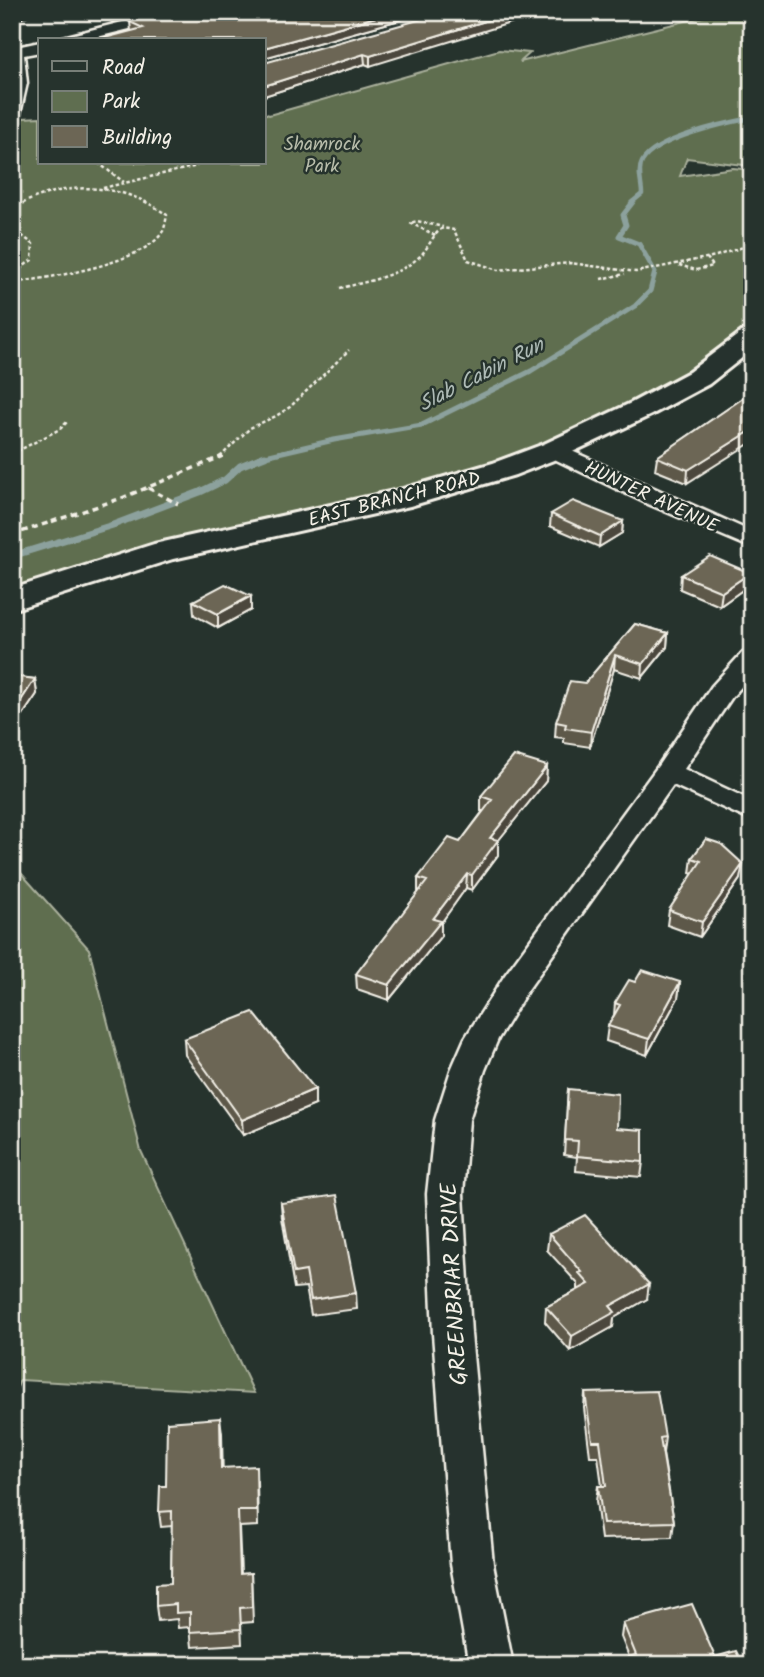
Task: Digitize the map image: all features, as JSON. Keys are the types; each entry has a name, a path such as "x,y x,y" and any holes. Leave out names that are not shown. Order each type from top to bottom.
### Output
{"main road":[{"name":"EAST BRANCH ROAD","path":"12,600 165,551 459,484 554,450 641,409 699,378 752,337"}],"street":[{"path":"76,38 181,12"},
{"path":"17,114 19,83 14,46 38,47"},
{"name":"HUNTER AVENUE","path":"554,450 752,541"},
{"name":"GREENBRIAR DRIVE","path":"491,1665 472,1564 452,1335 445,1194 452,1120 468,1069 482,1038 516,983 668,772 722,692 752,657"},
{"path":"668,772 752,811"}],"lane":[{"path":"12,20 27,12"}],"path":[{"path":"99,164 125,183"},
{"path":"98,189 197,166"},
{"path":"12,209 44,195 75,189 98,189 126,193 160,209 167,215 168,223 160,238 149,246 110,262 12,283"},
{"path":"435,236 410,223 423,222 449,229 456,234 468,260 485,267 509,270 570,263 636,272"},
{"path":"12,228 33,244 34,252 32,260 12,275"},
{"path":"340,288 394,274 409,265 432,244 439,229 449,229"},
{"path":"601,279 707,258 752,244"},
{"path":"678,264 692,269 705,269 713,265 707,258"},
{"path":"12,536 148,488 231,451 247,430 284,412 349,350"},
{"path":"12,454 60,429 68,421"},
{"path":"148,488 178,504"},
{"path":"12,1261 16,1267 12,1289"}],"green space":[{"name":"Shamrock Park","path":"722,12 752,17 752,166 687,158 680,176 733,168 752,170 752,337 554,450 12,600 12,152 23,118 38,117 38,164 266,164 266,114 499,50 530,53 520,62"},
{"path":"12,863 89,949 141,1151 254,1393 20,1380 12,1399"}],"building":[{"path":"169,12 394,12 266,47 266,38 105,38 143,28 130,22"},
{"path":"447,12 515,12 370,56 364,54 266,85 266,62"},
{"path":"749,394 752,395 752,430 688,470 657,457"},
{"path":"573,501 623,521 600,536 551,514"},
{"path":"710,556 750,573 722,592 681,575"},
{"path":"225,584 251,596 218,614 193,601"},
{"path":"635,624 668,633 643,664 615,655 591,732 565,728 566,724 556,722 570,681 585,683"},
{"path":"12,676 35,679 16,708 12,707"},
{"path":"514,756 547,766 490,838 498,840 472,875 467,874 433,919 441,921 389,985 356,974 427,881 418,878 449,838 460,842 492,800 481,796"},
{"path":"706,839 721,844 743,864 702,922 669,910 701,861 692,858"},
{"path":"642,970 680,982 649,1039 608,1026 620,1005 615,1003 629,980 635,982"},
{"path":"253,1012 315,1089 242,1120 184,1039"},
{"path":"568,1089 618,1094 617,1128 643,1130 643,1162 577,1156 578,1141 565,1140"},
{"path":"337,1195 356,1293 311,1300 306,1271 294,1273 281,1203"},
{"path":"585,1215 649,1284 610,1306 615,1312 572,1336 546,1307 589,1284 549,1234"},
{"path":"657,1391 665,1437 660,1438 674,1522 603,1524 598,1486 606,1486 600,1441 592,1441 585,1393"},
{"path":"220,1418 221,1468 256,1466 257,1511 238,1511 240,1574 251,1573 252,1607 240,1608 241,1629 190,1632 190,1612 176,1613 176,1604 156,1606 156,1584 171,1583 172,1511 159,1512 160,1486 166,1486 167,1422"},
{"path":"692,1604 715,1657 736,1651 743,1665 631,1665 628,1657 636,1655 623,1623"}],"waterway":[{"name":"Slab Cabin Run","path":"631,203 642,194 641,166 649,153 692,133 752,118"},
{"name":"Slab Cabin Run","path":"265,456 334,440 422,425 531,371 635,306 650,291 655,272 639,244 619,236 626,225 623,215 633,202"},
{"name":"Slab Cabin Run","path":"12,556 113,525 200,492 225,480 240,466 265,456"}]}
